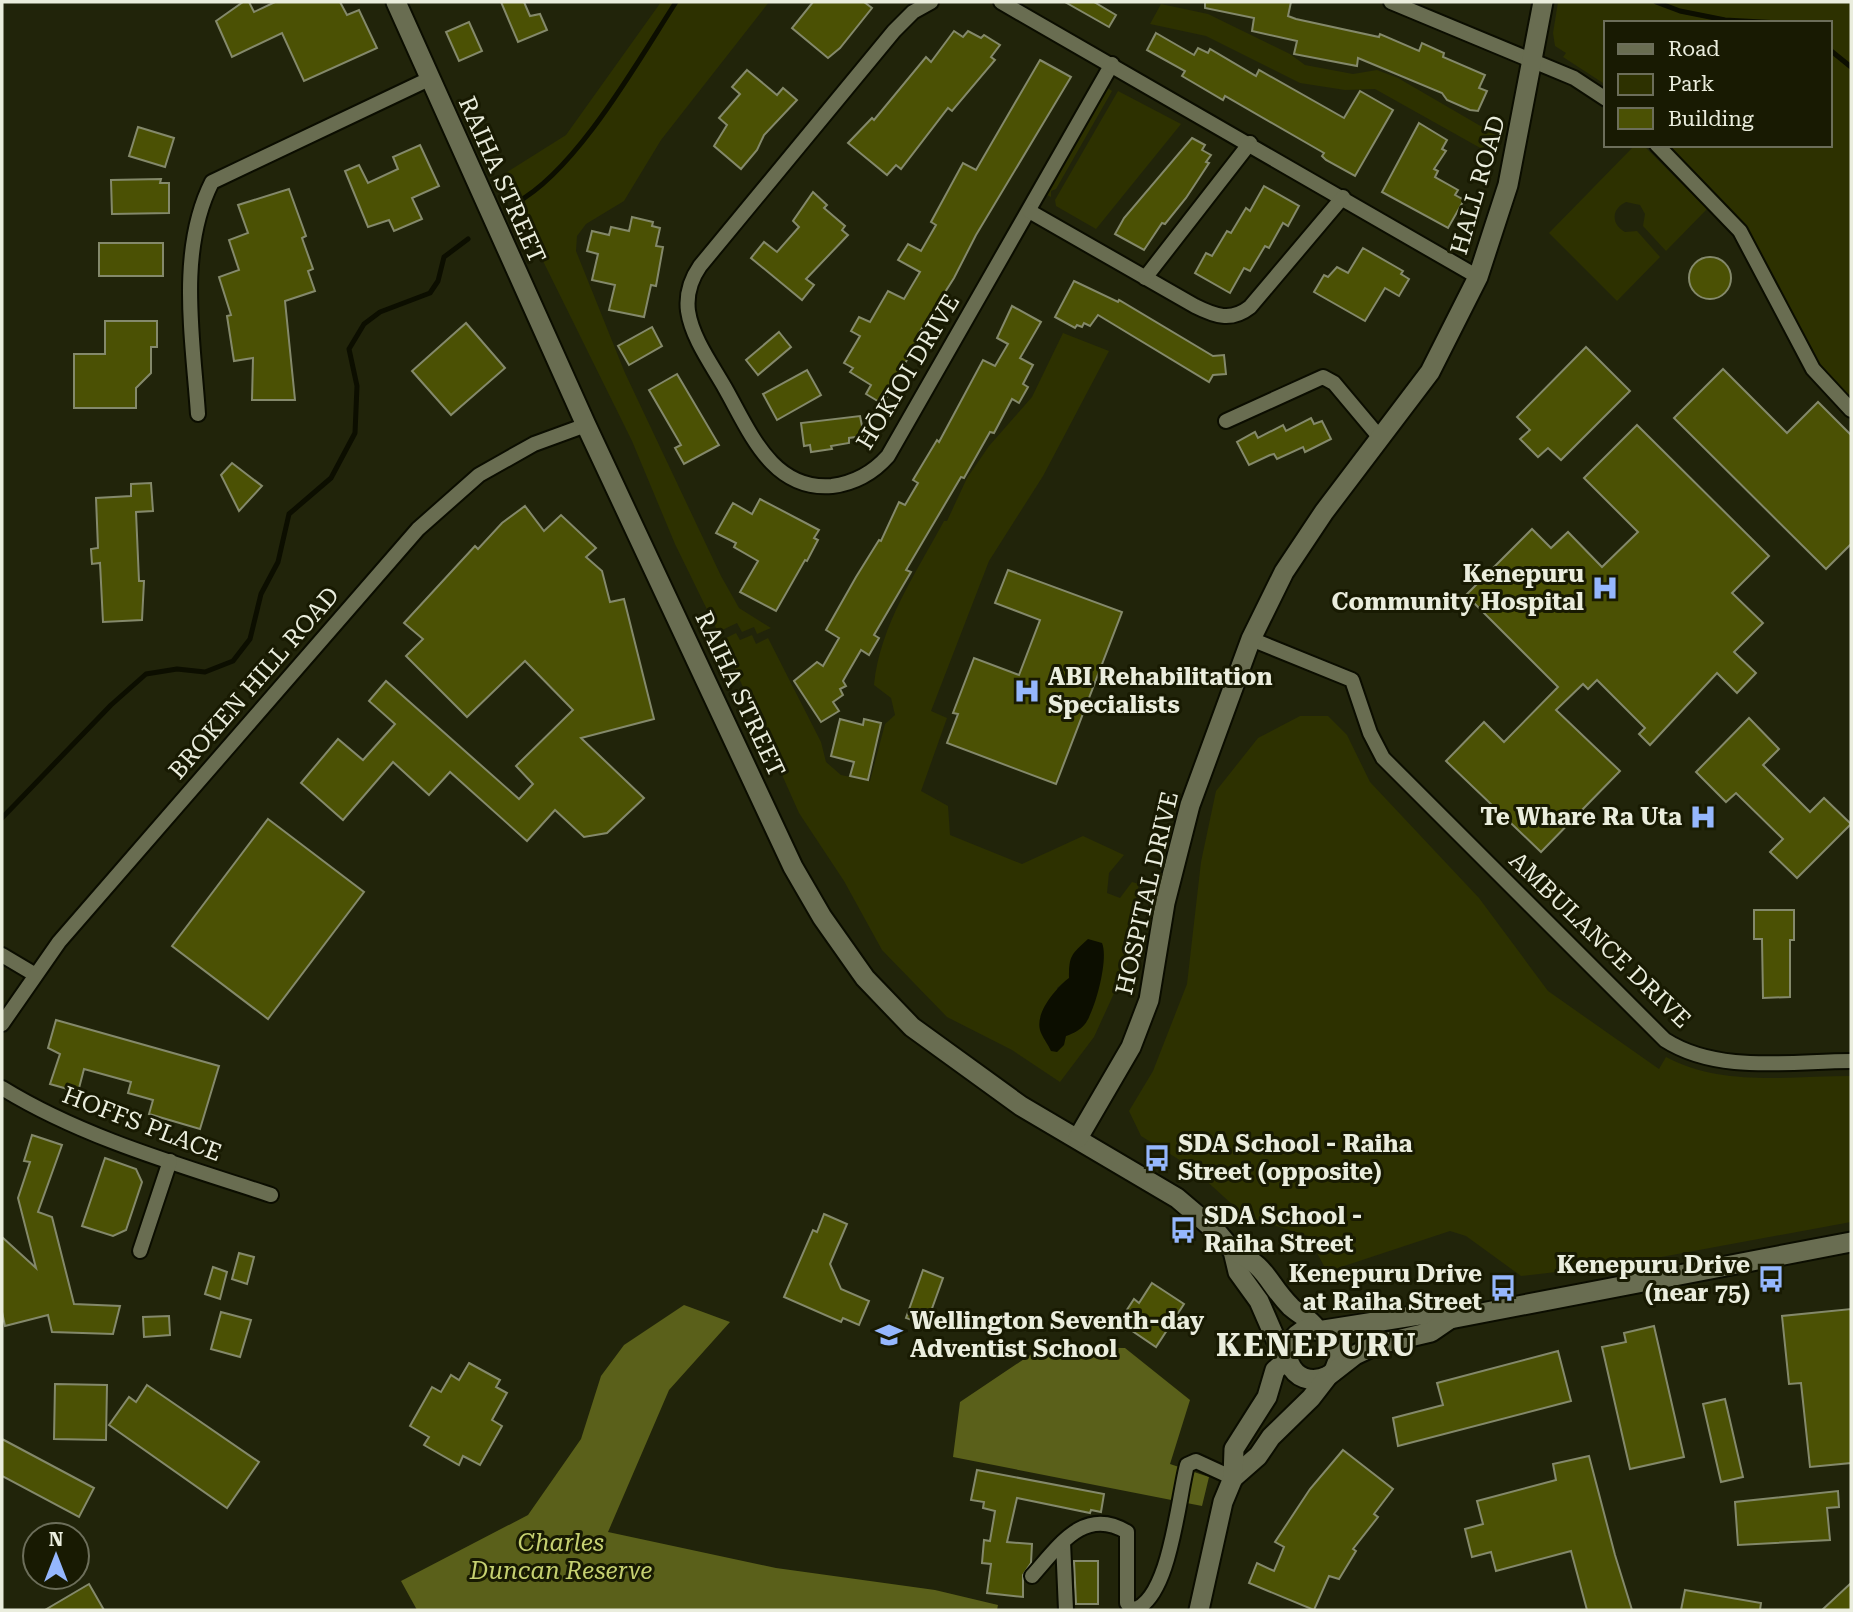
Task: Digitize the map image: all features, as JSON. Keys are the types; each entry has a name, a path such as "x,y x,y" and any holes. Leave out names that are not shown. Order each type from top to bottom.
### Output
{"main road":[{"name":"RAIHA STREET","path":"396,2 586,425 793,867 822,918 865,978 912,1027 1021,1106 1177,1198 1217,1232 1233,1251 1256,1261 1294,1310 1308,1316 1320,1329"},
{"name":"HALL ROAD","path":"1430,372 1478,277 1508,185 1543,4"},
{"name":"HOSPITAL DRIVE","path":"1078,1138 1131,1047 1149,1000 1165,902 1190,805 1251,639 1284,572 1324,512 1430,372"},
{"path":"1199,1610 1223,1502 1233,1478 1234,1449 1267,1398 1275,1370 1287,1356 1289,1344 1300,1331 1419,1315 1450,1319 1851,1242"},
{"name":"RAIHA STREET","path":"1233,1251 1238,1272 1259,1301 1276,1340 1287,1356"},
{"path":"1287,1356 1296,1375 1312,1381 1331,1374 1355,1355 1376,1345 1432,1332 1450,1319"},
{"path":"1233,1478 1258,1456 1270,1437 1311,1398 1339,1364 1339,1347 1320,1329"}],"street":[{"name":"HŌKIOI DRIVE","path":"931,2 913,12 894,30 700,266 690,287 687,305 692,328 761,451 772,465 799,481 824,486 855,481 880,465 894,446 1112,64"},
{"path":"1001,2 1250,143 1478,277"},
{"path":"1391,2 1574,78 1604,98"},
{"path":"198,414 190,285 198,209 212,182 429,79"},
{"path":"1145,278 1250,143"},
{"path":"1659,147 1740,231 1813,369 1851,410"},
{"path":"1029,211 1208,313 1221,317 1236,316 1256,301 1343,197"},
{"path":"1226,421 1323,376 1334,383 1381,439"},
{"name":"BROKEN HILL ROAD","path":"2,1024 34,974 67,932 418,529 479,475 534,444 586,425"},
{"name":"AMBULANCE DRIVE","path":"1251,639 1352,680 1370,733 1383,758 1665,1040 1701,1058 1732,1061 1851,1061"},
{"path":"2,955 34,974"},
{"name":"HOFFS PLACE","path":"2,1088 55,1117 170,1161 271,1195"},
{"path":"140,1251 170,1161"},
{"path":"1032,1576 1063,1542 1085,1525 1099,1521 1113,1523 1127,1532 1127,1603 1132,1610 1140,1608 1147,1603 1162,1572 1173,1536 1187,1465 1196,1461 1233,1478"},
{"path":"1063,1542 1066,1610"}],"green space":[{"path":"661,2 769,2 661,140 624,201 586,224 577,236 576,251 625,373 721,576 739,608 771,628 757,634 754,627 742,632 737,623 718,632 675,544 632,441 501,176 566,135"},
{"path":"1558,2 1851,2 1851,401 1817,363 1745,226 1669,147 1832,147 1832,21 1604,21 1604,84 1563,57 1566,53 1555,46 1553,33"},
{"path":"1161,4 1208,14 1290,54 1305,65 1353,74 1377,70 1398,78 1496,135 1491,154 1375,89 1345,90 1300,83 1206,36 1150,24"},
{"path":"1108,88 1112,91 1056,189 1051,191 1051,197 1047,195"},
{"path":"1118,91 1181,124 1096,229 1056,206 1055,200"},
{"path":"1633,147 1645,147 1707,209 1666,251 1643,226 1645,214 1640,205 1626,202 1621,205 1615,212 1615,221 1620,229 1625,232 1637,231 1660,257 1617,301 1549,233"},
{"path":"1063,333 1109,351 1043,476 989,561 931,711 947,718 921,791 948,806 950,835 1022,864 1083,836 1124,855 1109,873 1107,893 1120,898 1132,882 1139,884 1133,914 1132,954 1094,1037 1060,1082 1012,1050 947,1017 882,950 844,881 799,813 722,640 736,633 740,640 752,635 756,644 768,638 821,742 826,762 841,775 870,781 885,724 895,715 891,698 874,685 891,620 944,521 947,521 967,478 989,446 1032,397","holes":["1069,967 1093,1001 1084,1023 1066,1036 1057,988 1069,978"]},
{"path":"1300,716 1328,716 1347,735 1370,782 1479,898 1548,991 1659,1069 1666,1057 1710,1073 1733,1076 1851,1076 1851,1222 1618,1265 1521,1276 1466,1236 1450,1231 1335,1269 1324,1266 1308,1236 1245,1216 1191,1167 1141,1136 1129,1111 1153,1071 1187,984 1201,862 1216,791 1258,738"},
{"name":"Charles Duncan Reserve","path":"684,1305 730,1322 669,1390 608,1532 776,1568 935,1590 998,1605 997,1610 417,1610 401,1581 528,1515 581,1439 601,1376 624,1345"},
{"path":"1042,1347 1125,1348 1190,1400 1170,1464 1209,1477 1202,1506 953,1457 960,1402"}],"shaded area":[{"path":"1088,939 1102,943 1104,951 1097,997 1085,1024 1066,1036 1064,1045 1057,1052 1051,1051 1040,1030 1041,1016 1053,994 1069,978 1072,956"}],"building":[{"path":"243,2 249,2 254,12 275,2 340,2 347,15 359,10 377,48 304,81 282,33 232,57 216,21"},
{"path":"501,2 524,2 530,16 540,14 547,30 518,42"},
{"path":"813,2 864,2 872,8 840,48 828,58 792,28"},
{"path":"1065,2 1094,2 1116,15 1109,27"},
{"path":"1205,2 1291,2 1288,16 1296,19 1379,37 1380,34 1419,51 1422,43 1444,53 1443,57 1485,75 1479,88 1487,91 1478,111 1470,110 1447,100 1442,93 1358,58 1357,66 1294,54 1297,41 1252,31 1254,18 1205,8"},
{"path":"469,22 482,51 459,61 446,32"},
{"path":"954,31 963,37 968,31 981,38 984,35 1000,45 991,57 995,60 952,111 948,108 901,169 896,165 887,175 848,143 872,118 874,120 926,57 931,62"},
{"path":"1156,33 1194,55 1198,48 1208,53 1210,49 1256,76 1259,70 1344,118 1360,91 1393,110 1355,176 1326,160 1322,156 1324,153 1225,96 1223,100 1182,76 1185,71 1147,50"},
{"path":"1040,60 1071,77 976,235 954,278 919,333 920,340 881,403 866,394 871,385 850,372 853,368 844,363 860,336 851,331 859,317 870,322 888,291 904,299 920,272 898,260 908,244 921,251 936,225 931,222 963,163 976,170"},
{"path":"747,70 777,95 783,88 797,100 764,135 757,150 741,169 714,146 727,125 719,118 740,94 732,87"},
{"path":"1419,123 1447,140 1442,149 1446,151 1434,169 1438,171 1435,177 1458,190 1455,195 1464,200 1448,228 1382,192"},
{"path":"138,127 174,138 165,167 129,156"},
{"path":"1192,138 1205,145 1202,150 1211,155 1206,162 1209,163 1186,198 1165,224 1162,223 1144,250 1115,234 1124,218"},
{"path":"420,145 439,186 412,198 422,219 394,231 389,220 368,227 345,171 359,165 368,183 398,169 393,157"},
{"path":"161,179 160,183 169,183 169,213 112,214 111,180"},
{"path":"1264,186 1299,206 1288,226 1283,223 1269,248 1265,246 1250,271 1244,268 1230,293 1195,273 1206,253 1212,256 1227,231 1231,233 1246,208 1250,211"},
{"path":"289,189 306,236 302,238 313,269 308,271 315,291 285,301 295,400 252,400 253,358 234,361 227,316 231,315 219,277 239,270 229,240 248,233 238,205"},
{"path":"813,192 827,205 824,208 845,226 842,230 848,235 806,279 814,285 802,300 751,258 764,242 777,252 799,227 793,221"},
{"path":"632,217 653,222 652,226 660,228 656,246 663,247 656,286 651,285 644,317 609,310 615,285 592,280 598,254 587,251 592,231 609,235 611,227 629,231"},
{"path":"99,243 163,243 163,276 99,276"},
{"path":"1363,248 1403,271 1401,274 1409,279 1399,296 1385,288 1365,321 1314,292 1324,275 1328,277 1337,267 1348,273"},
{"path":"1710,257 1725,263 1731,278 1725,293 1710,299 1695,293 1689,278 1695,263"},
{"path":"1074,281 1118,302 1119,300 1213,356 1224,355 1226,374 1213,375 1209,382 1098,315 1090,326 1084,323 1082,327 1077,325 1075,328 1055,317"},
{"path":"1012,306 1041,322 1020,358 1033,365 1023,384 1028,387 1019,403 1012,399 994,433 990,432 964,478 961,477 906,570 911,572 874,635 879,638 869,655 861,650 843,681 846,686 840,689 843,695 833,702 839,711 821,722 794,681 817,662 823,666 839,638 826,630 856,577 879,540 881,541 899,502 905,505 918,483 913,480 937,440 939,442 983,360 995,366 1008,344 997,338"},
{"path":"105,321 157,321 157,347 151,347 151,373 136,388 136,408 74,408 74,354 105,354"},
{"path":"466,323 505,368 451,415 412,371"},
{"path":"652,327 662,346 629,365 618,346"},
{"path":"779,332 791,347 758,375 746,360"},
{"path":"1586,347 1630,391 1561,460 1548,448 1538,457 1520,439 1530,430 1517,417"},
{"path":"1723,369 1787,433 1818,402 1851,435 1851,544 1826,569 1674,418"},
{"path":"807,370 821,395 777,420 763,394"},
{"path":"677,374 719,445 684,464 675,448 681,445 649,390"},
{"path":"860,416 864,436 849,438 849,443 831,446 832,449 811,452 810,445 804,446 801,423"},
{"path":"1311,418 1314,424 1322,421 1331,439 1305,452 1303,447 1277,459 1274,454 1249,465 1237,442 1255,432 1258,438 1283,425 1286,431"},
{"name":"Kenepuru Community Hospital","path":"1637,425 1769,556 1732,593 1763,623 1734,652 1756,673 1737,693 1717,673 1650,745 1639,734 1645,728 1597,680 1588,689 1583,684 1556,710 1620,771 1541,852 1446,761 1484,722 1504,742 1558,687 1466,595 1532,529 1551,548 1568,532 1602,567 1638,532 1584,478"},
{"path":"232,463 262,486 239,511 221,475"},
{"path":"151,483 153,511 136,512 139,581 144,581 142,620 103,622 100,563 92,564 91,549 98,548 96,498 131,496 131,484"},
{"path":"760,499 819,530 814,538 818,540 807,561 805,560 776,611 740,592 758,561 734,547 736,543 716,533 733,503 752,514"},
{"path":"525,506 544,531 561,515 596,548 586,557 602,571 610,602 624,599 654,719 581,738 644,798 607,833 584,837 555,810 527,841 450,772 429,795 393,762 343,820 301,783 338,739 363,760 395,724 369,701 386,681 519,799 533,784 516,766 573,710 525,661 467,717 406,656 423,639 404,623 475,546 478,549 502,523"},
{"name":"ABI Rehabilitation Specialists","path":"1008,570 1122,612 1056,784 947,743 958,714 953,713 974,658 1019,675 1040,620 995,603"},
{"path":"1749,718 1779,749 1763,765 1810,812 1824,798 1851,824 1797,878 1770,852 1783,839 1736,793 1726,802 1696,772"},
{"path":"840,719 863,725 864,719 881,723 868,780 850,776 854,762 831,756"},
{"path":"268,819 364,892 268,1019 172,946"},
{"path":"1754,910 1794,910 1794,940 1790,940 1790,997 1763,998 1762,939 1754,939"},
{"path":"56,1020 219,1066 200,1129 149,1114 153,1100 128,1093 131,1082 84,1069 78,1092 50,1084 60,1054 48,1048"},
{"path":"32,1135 62,1145 38,1212 52,1217 74,1304 120,1306 113,1334 52,1332 48,1315 5,1326 2,1312 2,1237 36,1268 18,1198 30,1162 24,1161"},
{"path":"105,1158 136,1169 142,1182 126,1230 113,1236 82,1226"},
{"path":"824,1214 847,1224 830,1264 841,1289 869,1301 859,1325 843,1318 841,1322 784,1297 813,1230 817,1232"},
{"path":"239,1253 254,1257 247,1284 232,1279"},
{"path":"213,1267 227,1272 220,1299 205,1294"},
{"path":"923,1270 943,1278 926,1325 906,1318"},
{"path":"1152,1283 1184,1304 1156,1347 1119,1322 1134,1299 1139,1303"},
{"path":"1851,1309 1851,1463 1810,1467 1801,1383 1789,1384 1782,1316"},
{"path":"221,1312 251,1320 240,1357 211,1349"},
{"path":"169,1316 170,1335 144,1337 143,1317"},
{"path":"1654,1326 1684,1457 1630,1469 1602,1347 1626,1342 1624,1333"},
{"path":"1558,1351 1571,1401 1398,1446 1393,1418 1443,1405 1437,1383"},
{"path":"469,1363 500,1380 496,1387 507,1393 492,1420 502,1426 480,1465 463,1456 459,1465 424,1445 429,1437 410,1426 432,1387 441,1392 451,1375 459,1380"},
{"path":"55,1384 107,1385 106,1440 54,1439"},
{"path":"147,1385 259,1462 227,1508 109,1425 129,1397 136,1402"},
{"path":"1725,1399 1743,1477 1721,1482 1703,1404"},
{"path":"2,1439 94,1488 79,1517 2,1476"},
{"path":"1343,1450 1393,1489 1374,1514 1378,1517 1353,1549 1356,1551 1339,1579 1329,1576 1314,1610 1249,1583 1257,1563 1274,1571 1284,1547 1275,1542 1310,1489"},
{"path":"1589,1456 1632,1610 1587,1610 1571,1551 1496,1571 1491,1552 1472,1557 1465,1529 1483,1524 1477,1501 1556,1480 1553,1464"},
{"path":"977,1470 1104,1494 1101,1512 1091,1510 1090,1513 1017,1498 1007,1542 1032,1544 1031,1563 1023,1575 1023,1597 987,1593 991,1564 982,1563 984,1540 990,1541 995,1511 983,1508 984,1502 971,1500"},
{"path":"1838,1491 1839,1507 1827,1508 1830,1540 1738,1545 1735,1502"},
{"path":"1074,1561 1098,1561 1098,1604 1076,1604"},
{"path":"1851,1583 1851,1610 1822,1610"},
{"path":"91,1587 104,1610 45,1610 77,1591 91,1591"},
{"path":"1685,1590 1761,1603 1760,1610 1681,1610"}],"waterway":[{"path":"516,203 539,187 583,140 625,83 676,2"},
{"path":"1656,2 1680,11 1744,21"},
{"path":"1832,52 1851,67"},
{"path":"2,818 111,705 146,674 177,669 205,672 233,661 250,639 261,594 278,562 289,514 331,478 355,433 357,386 349,349 364,324 380,312 430,293 438,281 444,257 468,239"}],"place":[{"name":"Kenepuru Community Hospital","path":"1605,588"},
{"name":"ABI Rehabilitation Specialists","path":"1027,691"},
{"name":"Te Whare Ra Uta","path":"1703,817"},
{"name":"SDA School - Raiha Street (opposite)","path":"1157,1158"},
{"name":"SDA School - Raiha Street","path":"1183,1230"},
{"name":"Kenepuru Drive (near 75)","path":"1771,1279"},
{"name":"Kenepuru Drive at Raiha Street","path":"1503,1288"},
{"name":"Wellington Seventh-day Adventist School","path":"889,1335"}],"district":[{"name":"KENEPURU","path":"1317,1345"}]}
